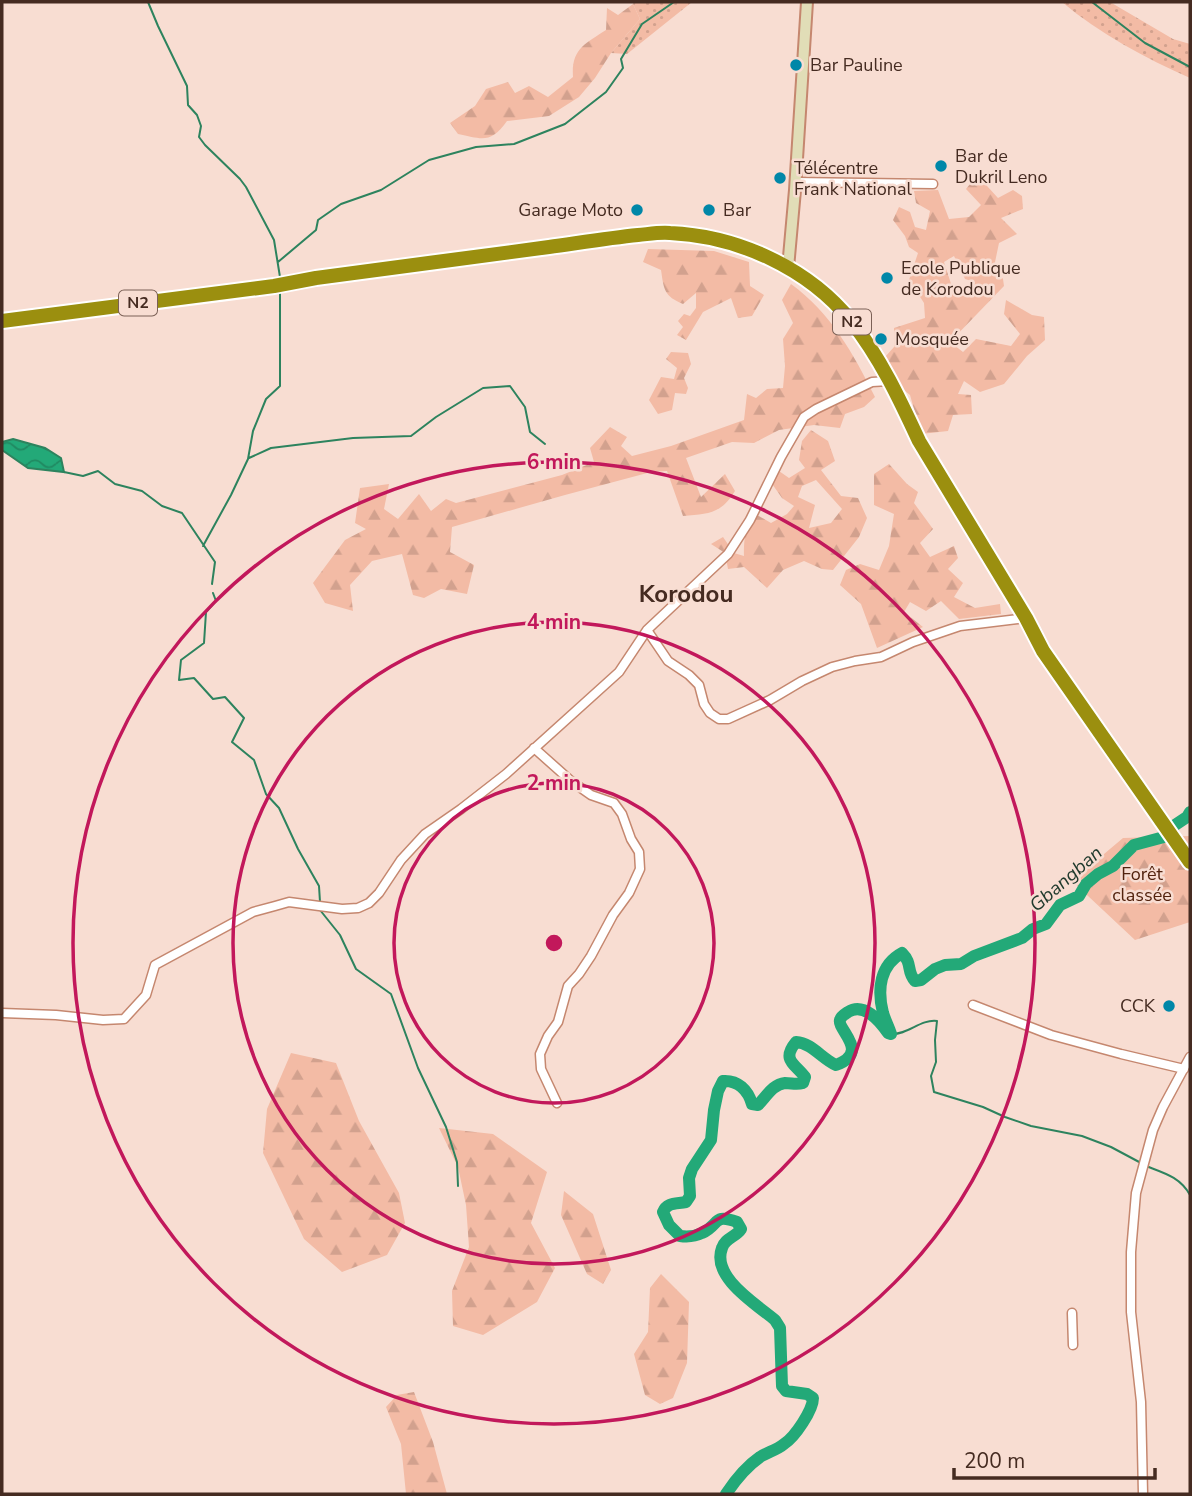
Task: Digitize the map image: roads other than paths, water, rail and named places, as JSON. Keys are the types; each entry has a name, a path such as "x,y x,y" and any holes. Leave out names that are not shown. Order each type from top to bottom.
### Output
{"highway":[{"name":"N2","path":"2,321 668,232 704,236 738,245 788,268 816,286 850,320 875,354 919,441 1026,618 1043,651 1190,862"}],"street":[{"path":"788,268 807,2"},
{"path":"795,182 933,184"},
{"path":"2,1013 124,1019 146,995 155,965 253,912 289,902 342,909 358,908 369,902 425,834 496,782 619,672 647,630 728,554 750,520 804,416 872,383 889,381"},
{"path":"647,630 668,661 699,685 704,704 710,713 719,719 728,719 832,667 881,657 913,642 960,626 1026,618"},
{"path":"534,748 591,795 614,803 622,814 639,852 640,869 629,894 613,915 591,956 568,986 558,1022 540,1054 541,1069 557,1103"},
{"path":"973,1005 1051,1035 1184,1069"},
{"path":"1143,1494 1141,1402 1131,1312 1131,1252 1136,1193 1153,1130 1190,1057"},
{"path":"1072,1313 1073,1345"}],"water":[{"path":"13,439 45,448 61,458 64,472 28,468 2,450 2,442"}],"waterway":[{"path":"148,2 187,86 188,105 197,115 201,126 199,137 246,187 274,240 280,277"},
{"path":"278,262 316,230 318,220 341,204 381,190 429,160 476,147 514,144 565,124 606,92 623,68 621,59 642,24 674,2"},
{"path":"1092,2 1145,43 1190,67"},
{"path":"203,546 248,459 253,431 266,399 280,386 280,290"},
{"path":"249,458 271,448 353,438 411,436 483,388 510,386 525,407 530,432 545,444"},
{"path":"64,472 83,476 98,471 115,484 142,491 162,506 182,513 215,562 212,584"},
{"path":"213,593 216,601 206,612 204,643 181,660 179,680 194,678 213,699 225,697 244,718 232,742 254,760 266,794 279,808 319,886 320,902"},
{"name":"Gbangban","path":"726,1494 755,1461 793,1436 807,1416 813,1398 807,1394 786,1391 782,1386 780,1328 775,1320 737,1289 723,1269 720,1259 722,1248 741,1229 737,1222 720,1219 700,1234 680,1236 669,1225 663,1212 669,1205 686,1202 690,1196 689,1178 711,1140 714,1110 723,1081 738,1084 748,1094 752,1104 758,1105 777,1086 803,1083 805,1077 790,1058 796,1042 807,1045 836,1065 846,1060 852,1048 840,1024 844,1014 860,1009 866,1011 891,1034 880,995 882,978 895,958 902,953 915,981 921,980 935,969 961,964 974,956 1022,938 1033,929 1046,924 1060,905 1079,896 1086,884 1113,866 1134,845 1164,837 1190,812"},
{"path":"320,910 340,935 356,969 391,994 418,1068 446,1127 457,1162 458,1186"},
{"path":"891,1034 903,1032 925,1022 937,1021 936,1062 931,1076 934,1092 1031,1126 1082,1136 1141,1163"},
{"path":"1146,1166 1176,1180 1190,1195"}],"place":[{"name":"Bar Pauline","path":"796,65"},
{"name":"Bar de Dukril Leno","path":"941,166"},
{"name":"Télécentre Frank National","path":"780,178"},
{"name":"Garage Moto","path":"637,210"},
{"name":"Bar","path":"709,210"},
{"name":"Ecole Publique de Korodou","path":"887,278"},
{"name":"Mosquée","path":"881,339"},
{"name":"CCK","path":"1169,1006"}],"district":[{"name":"Korodou","path":"686,594"}],"park label":[{"name":"Forêt classée","path":"1142,884"}]}
